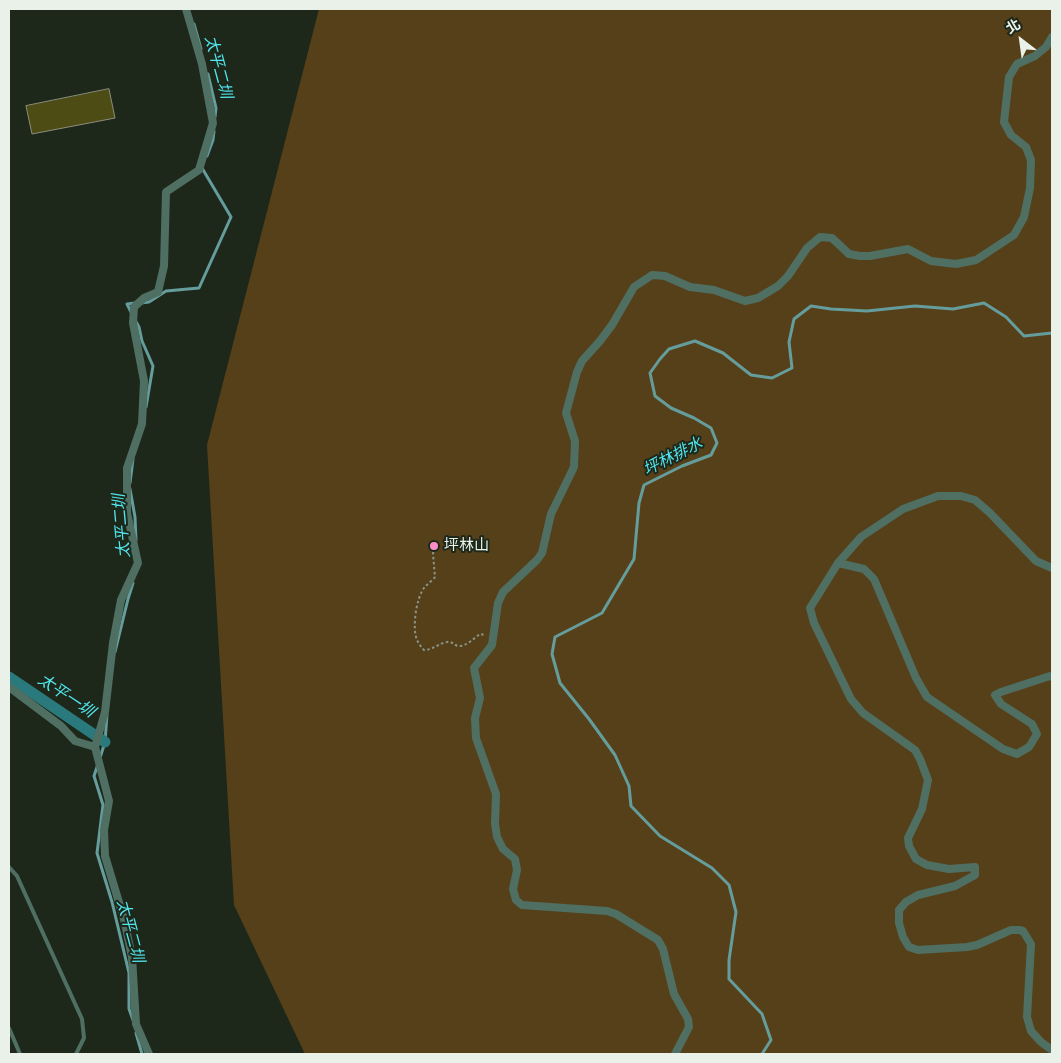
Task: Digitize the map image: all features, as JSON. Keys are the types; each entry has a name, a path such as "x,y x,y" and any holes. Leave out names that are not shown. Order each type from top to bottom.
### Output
{"street":[{"path":"147,1053 136,1024 132,957 124,919 105,856 104,830 109,801 95,747 105,712 113,643 122,600 138,562 127,513 127,468 142,424 144,382 133,323 134,308 144,298 158,292 164,266 166,192 199,170 212,123 202,64 186,9"},
{"path":"675,1054 689,1027 688,1019 674,994 664,950 658,940 616,914 606,911 522,905 516,900 513,889 517,870 515,859 503,849 497,837 495,824 496,794 476,738 475,718 480,698 474,668 492,645 498,603 503,592 542,553 551,514 574,467 575,441 566,413 582,361 612,325 634,287 652,275 664,276 690,287 714,290 745,301 758,298 778,286 788,276 807,248 820,237 832,238 848,254 870,256 908,249 930,261 956,264 976,260 1014,234 1024,216 1030,188 1031,160 1026,147 1011,135 1004,122 1009,77 1017,64 1035,56 1046,47 1052,37"},
{"path":"1052,568 1036,561 975,500 961,496 938,496 903,508 861,537 838,563 810,608 814,622 851,698 862,713 915,750 920,759 928,780 922,809 908,838 909,846 916,858 927,865 949,869 975,867 975,875 955,886 918,895 906,902 899,910 899,923 909,947 918,950 967,947 977,945 1011,930 1023,931 1031,944 1027,1017 1031,1032 1052,1050"},
{"path":"838,563 864,569 874,580 916,678 927,697 1003,749 1017,754 1029,747 1037,734 1032,724 1001,704 995,695 1050,676 1052,677"},
{"path":"9,687 61,726 75,741 95,747"}],"lane":[{"path":"9,867 17,876 82,1019 84,1038 76,1054"},
{"path":"9,1028 20,1054"}],"path":[{"path":"434,547 435,577 425,586 418,602 415,628 416,638 420,646 424,650 430,650 446,642 452,642 461,646 480,634 486,635 492,645"}],"shaded area":[{"path":"319,9 1052,9 1052,1054 305,1054 234,905 207,445"}],"building":[{"path":"109,89 115,118 32,134 26,106"}],"waterway":[{"name":"太平二圳","path":"194,24 201,49"},
{"name":"太平二圳","path":"208,74 216,108 215,117"},
{"name":"太平二圳","path":"207,156 214,131"},
{"name":"太平二圳","path":"141,303 149,302 166,291 199,288 231,217 202,168"},
{"name":"太平二圳","path":"131,312 127,304 135,303"},
{"name":"坪林排水","path":"762,1054 771,1040 762,1014 729,979 729,960 736,912 729,885 712,868 660,836 631,806 629,786 615,755 560,683 552,654 555,637 602,613 634,559 639,503 644,485 682,466 711,455 717,443 711,428 671,408 655,396 650,373 669,349 695,341 723,353 751,375 772,378 792,368 789,342 794,319 811,306 867,311 915,306 953,309 984,303 1006,317 1024,336 1052,333"},
{"name":"太平二圳","path":"135,320 153,366 146,407"},
{"name":"太平二圳","path":"130,483 133,459"},
{"name":"太平二圳","path":"130,489 135,517 136,540"},
{"name":"太平二圳","path":"115,652 133,583"},
{"name":"太平一圳","path":"9,677 105,742"},
{"name":"太平二圳","path":"100,758 105,742 107,715"},
{"name":"太平二圳","path":"98,764 94,776 103,805 97,853 112,902 129,973 129,1009 133,1020"},
{"name":"太平二圳","path":"136,1033 142,1054"}],"place":[{"name":"坪林山","path":"434,546"}]}
